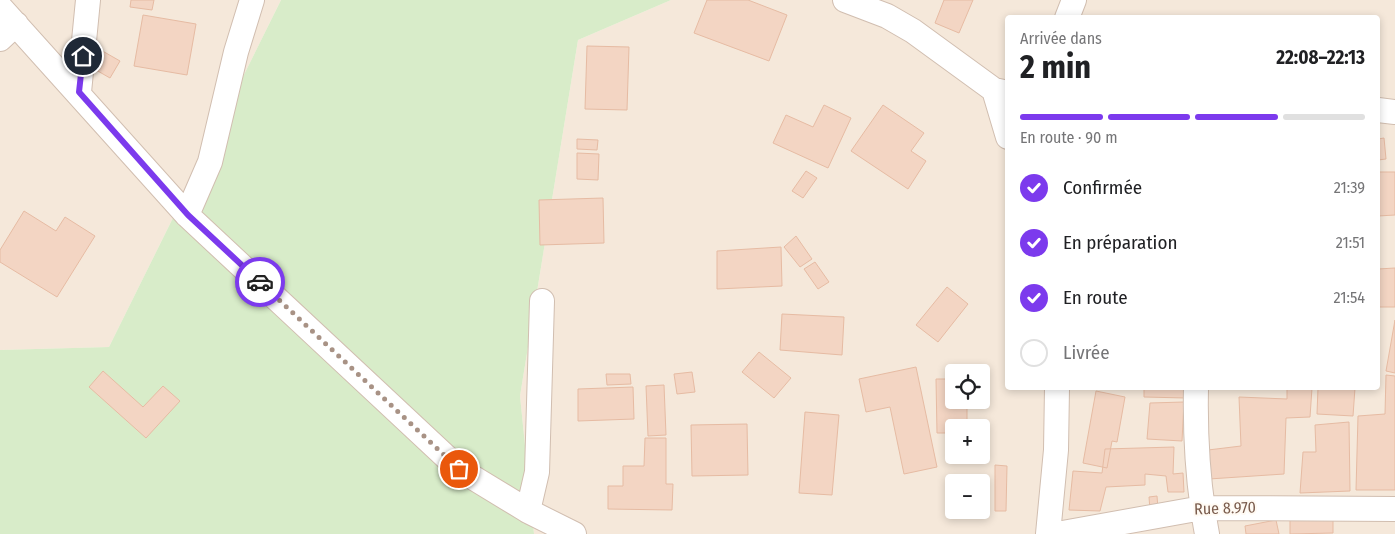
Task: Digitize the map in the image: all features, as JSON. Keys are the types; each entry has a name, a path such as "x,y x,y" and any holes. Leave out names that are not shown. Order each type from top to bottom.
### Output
{"street":[{"path":"79,92 88,0"},
{"path":"188,215 210,162 236,52 252,0"},
{"path":"847,0 887,16 913,31 1001,92 1005,118"},
{"path":"1067,15 1074,0"},
{"path":"0,7 8,32 79,92 188,215 459,469 528,511 574,534"},
{"path":"1380,110 1395,112"},
{"path":"528,511 537,472 542,301"},
{"path":"1048,534 1056,450 1057,390"},
{"path":"1196,390 1196,427 1202,508 1208,534"},
{"name":"Rue 8.970","path":"1057,534 1202,508 1395,509"}],"shaded area":[{"path":"0,0 281,0 109,347 0,350"},
{"path":"671,0 1395,0 1395,534 534,534 520,396 578,40"}],"green space":[{"path":"281,0 671,0 578,40 520,396 534,534 0,534 0,350 109,347"}],"building":[{"path":"131,0 154,0 152,10 130,7"},
{"path":"707,0 748,0 787,15 769,61 694,33"},
{"path":"944,0 973,0 959,33 935,23"},
{"path":"143,15 196,24 187,75 134,66"},
{"path":"92,45 120,61 110,78 82,62"},
{"path":"587,46 629,47 627,110 585,109"},
{"path":"824,105 851,118 828,168 773,143 786,115 813,127"},
{"path":"883,105 924,133 911,151 926,161 908,189 851,151"},
{"path":"1384,138 1386,159 1380,160 1380,139"},
{"path":"577,139 598,140 597,150 577,149"},
{"path":"577,153 599,154 598,180 577,179"},
{"path":"806,171 817,178 803,198 792,191"},
{"path":"1380,172 1395,172 1395,215 1380,216"},
{"path":"603,198 604,243 540,245 539,200"},
{"path":"24,211 56,231 65,217 95,236 57,297 0,262 0,250"},
{"path":"796,236 812,259 800,267 784,247"},
{"path":"781,247 782,286 717,289 717,251"},
{"path":"815,262 829,282 818,289 804,269"},
{"path":"1395,268 1395,307 1380,307 1380,269"},
{"path":"947,287 968,304 938,342 916,325"},
{"path":"782,314 844,317 842,355 780,350"},
{"path":"1395,320 1395,373 1386,371"},
{"path":"759,352 791,378 774,398 742,372"},
{"path":"916,367 937,467 904,474 890,407 866,412 859,379"},
{"path":"103,371 143,407 163,386 180,401 146,438 89,387"},
{"path":"692,372 695,392 677,394 674,374"},
{"path":"606,374 630,374 631,384 607,385"},
{"path":"1386,375 1395,376 1395,490 1356,490 1358,416 1385,414"},
{"path":"936,379 945,379 945,409 967,409 967,419 945,419 945,433 937,433"},
{"path":"664,385 666,435 648,436 646,386"},
{"path":"633,387 634,419 578,421 578,389"},
{"path":"1144,390 1186,390 1186,398 1144,397"},
{"path":"1287,390 1312,390 1310,417 1286,418 1284,474 1209,479 1208,450 1241,446 1239,397 1287,399"},
{"path":"1318,390 1355,390 1353,416 1317,414"},
{"path":"1096,391 1125,397 1117,442 1112,441 1107,468 1083,463"},
{"path":"1184,402 1182,441 1147,439 1150,403"},
{"path":"805,412 839,415 832,495 799,493"},
{"path":"1349,422 1350,491 1300,493 1303,452 1316,452 1315,425"},
{"path":"747,424 748,475 692,476 691,425"},
{"path":"645,438 666,438 666,484 673,484 672,510 608,509 608,486 623,486 623,466 644,466"},
{"path":"1174,447 1173,474 1183,473 1184,492 1168,492 1166,476 1145,474 1145,485 1106,487 1100,511 1069,510 1073,471 1102,473 1105,449"},
{"path":"995,465 1007,466 1006,511 995,511"},
{"path":"1157,496 1158,509 1150,510 1149,497"},
{"path":"1290,519 1333,520 1333,533 1290,534"},
{"path":"1276,520 1279,534 1246,534 1245,526"}],"way so far":[{"path":"260,282 459,469"}],"route":[{"path":"83,56 79,92 188,215 260,282"}]}
